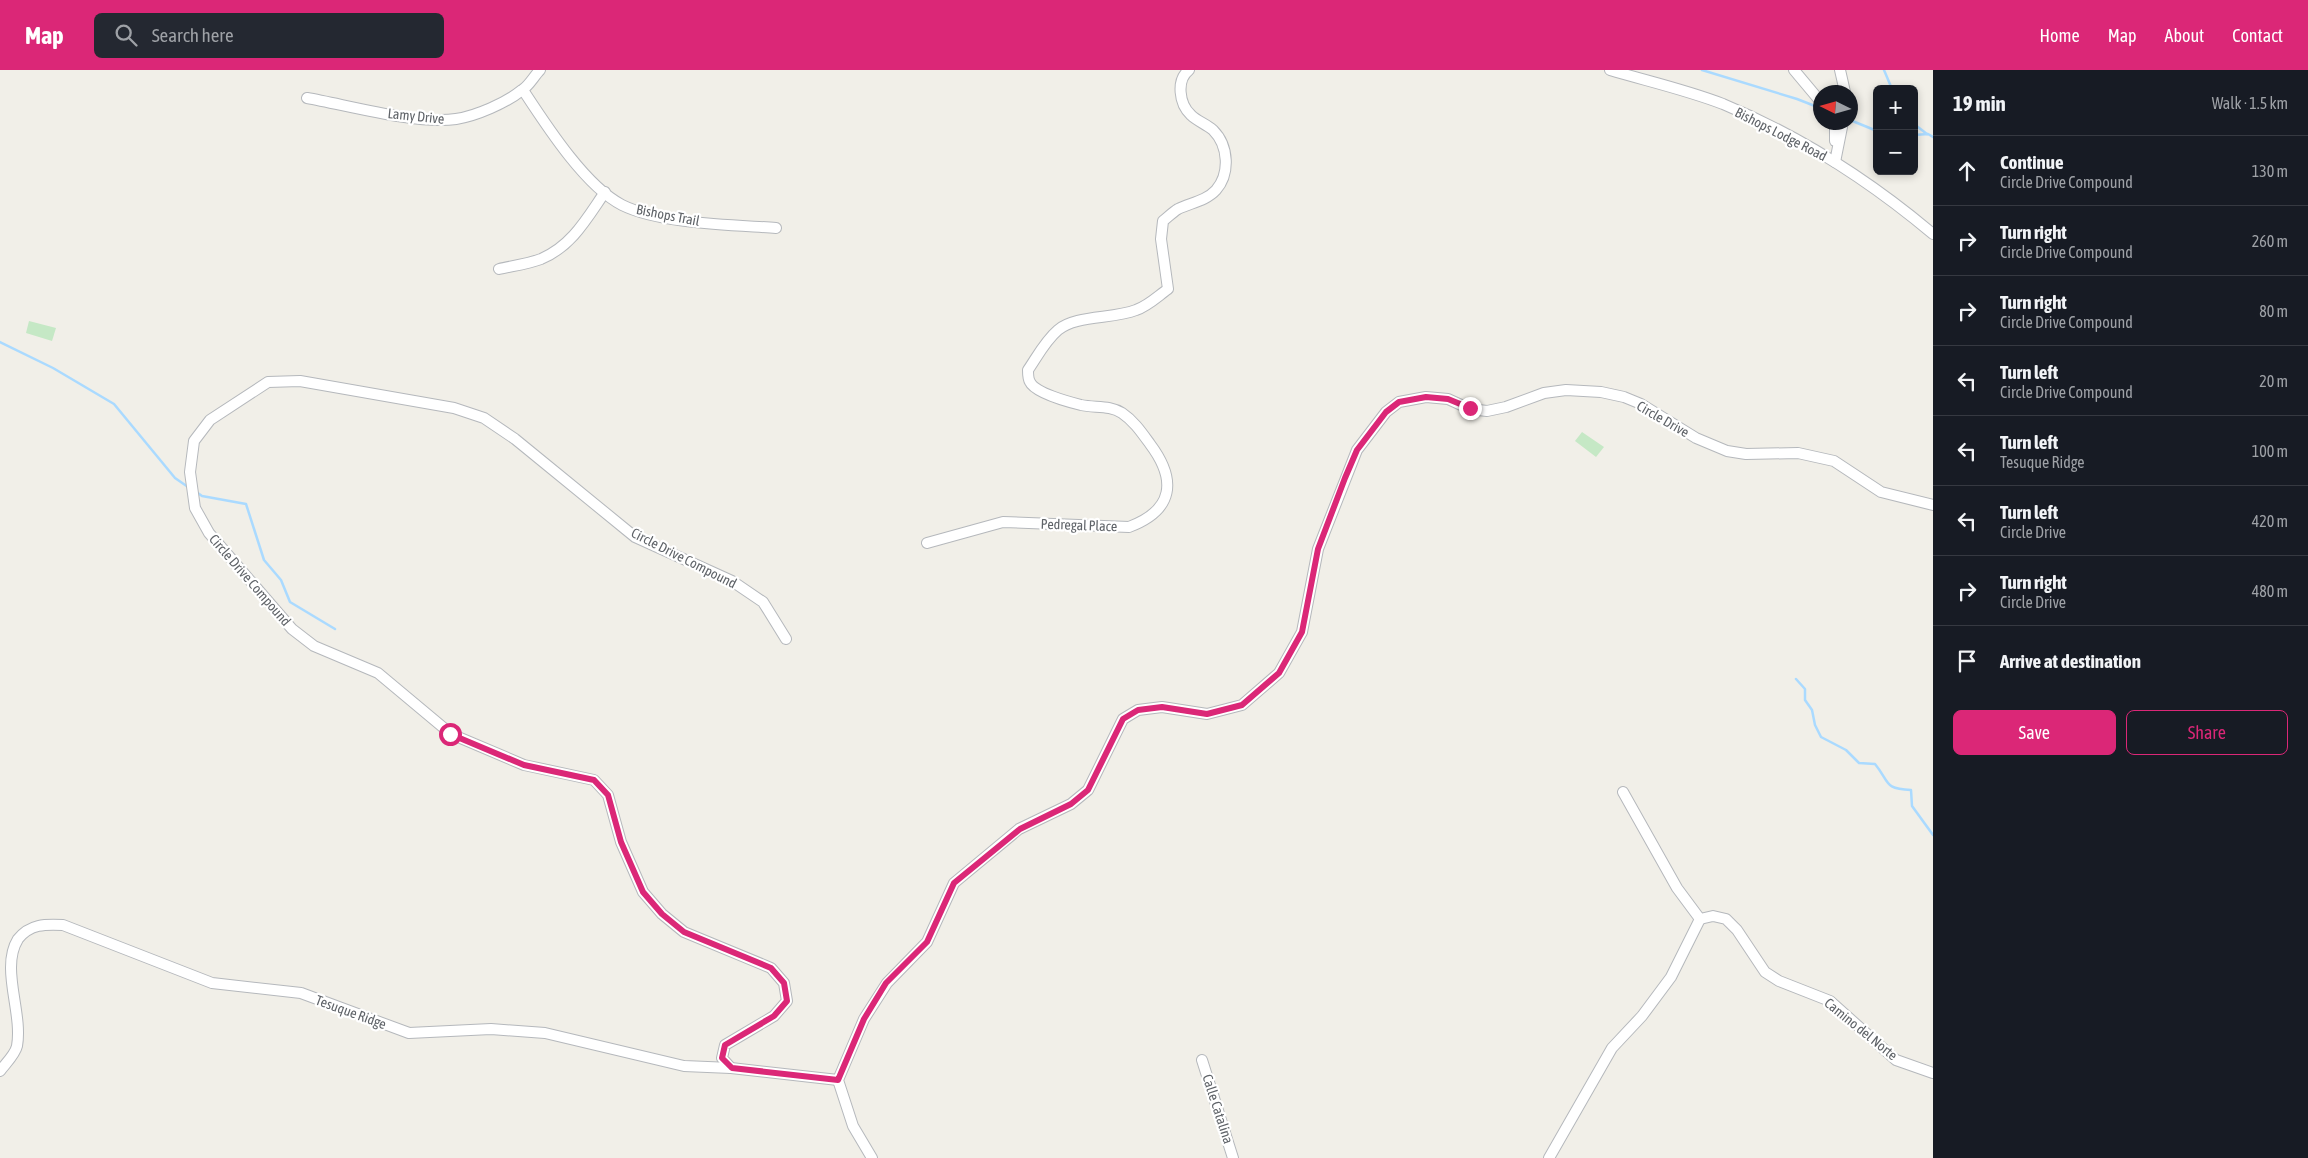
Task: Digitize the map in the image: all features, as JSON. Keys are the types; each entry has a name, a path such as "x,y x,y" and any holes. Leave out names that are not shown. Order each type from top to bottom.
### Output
{"street":[{"name":"Lamy Drive","path":"308,98 430,120 454,120 479,113 523,90 540,70"},
{"name":"Pedregal Place","path":"927,543 1003,522 1129,527 1141,523 1165,500 1168,485 1167,472 1160,456 1139,428 1121,413 1108,408 1081,405 1036,390 1030,382 1028,370 1049,338 1059,329 1075,321 1136,310 1168,289 1162,247 1163,221 1178,209 1198,202 1216,191 1225,173 1227,161 1214,131 1189,114 1182,100 1180,88 1184,74 1189,70"},
{"name":"Bishops Lodge Road","path":"1610,70 1722,104 1780,130 1835,162 1933,234"},
{"path":"1794,70 1813,92"},
{"path":"1840,70 1843,85"},
{"name":"Bishops Trail","path":"523,90 553,136 604,192 623,205 647,213 703,222 776,228"},
{"path":"1834,130 1835,162"},
{"path":"1835,162 1841,130"},
{"path":"499,270 541,259 562,247 575,236 604,192"},
{"name":"Circle Drive Compound","path":"732,1068 722,1058 725,1045 774,1016 787,1001 784,983 771,968 684,932 662,914 643,892 621,842 608,795 594,780 524,765 450,734 378,673 314,646 292,629 208,533 195,508 190,472 194,441 210,420 268,382 300,381 454,408 484,418 515,439 636,537 732,580 763,602 786,639"},
{"name":"Circle Drive","path":"838,1080 864,1019 886,983 927,942 954,883 1020,829 1071,804 1088,790 1123,719 1138,710 1162,707 1207,714 1242,705 1279,673 1302,632 1318,549 1357,450 1386,412 1399,402 1426,397 1448,399 1470,408 1487,411 1506,407 1544,393 1566,390 1601,392 1624,397 1641,404 1696,438 1727,451 1746,454 1798,453 1834,460 1881,492 1933,505"},
{"path":"1549,1158 1612,1048 1642,1016 1671,977 1700,919 1677,888 1623,792"},
{"name":"Camino del Norte","path":"1700,919 1713,916 1726,919 1737,930 1765,972 1779,981 1830,1001 1896,1060 1933,1072"},
{"name":"Tesuque Ridge","path":"0,1071 16,1049 18,1032 6,968 12,945 24,932 43,924 63,925 212,983 301,993 409,1032 491,1029 545,1033 684,1066 732,1068 838,1080"},
{"name":"Calle Catalina","path":"1202,1060 1233,1158"},
{"path":"838,1080 853,1126 872,1158"}],"green space":[{"path":"29,321 56,328 52,341 26,333"},
{"path":"1582,432 1604,447 1596,457 1575,441"}],"waterway":[{"path":"1702,70 1813,105"},
{"path":"1884,70 1890,85"},
{"path":"1858,123 1875,130"},
{"path":"1918,127 1927,134"},
{"path":"1918,135 1928,134 1933,137"},
{"path":"0,342 53,368 114,404 175,478 188,487"},
{"path":"195,491 202,496 246,504 264,560 281,580 290,602 335,629"},
{"path":"1796,679 1805,689 1805,700 1812,710 1815,725 1821,737 1846,750 1859,763 1875,764 1891,786 1911,790 1912,806 1933,835"}],"route":[{"path":"450,734 524,765 594,780 608,795 621,842 643,892 662,914 684,932 771,968 784,983 787,1001 774,1016 725,1045 722,1058 732,1068 838,1080 864,1019 886,983 927,942 954,883 1020,829 1071,804 1088,790 1123,719 1138,710 1162,707 1207,714 1242,705 1279,673 1302,632 1318,549 1345,478 1357,450 1386,412 1399,402 1426,397 1448,399 1470,408"}]}
